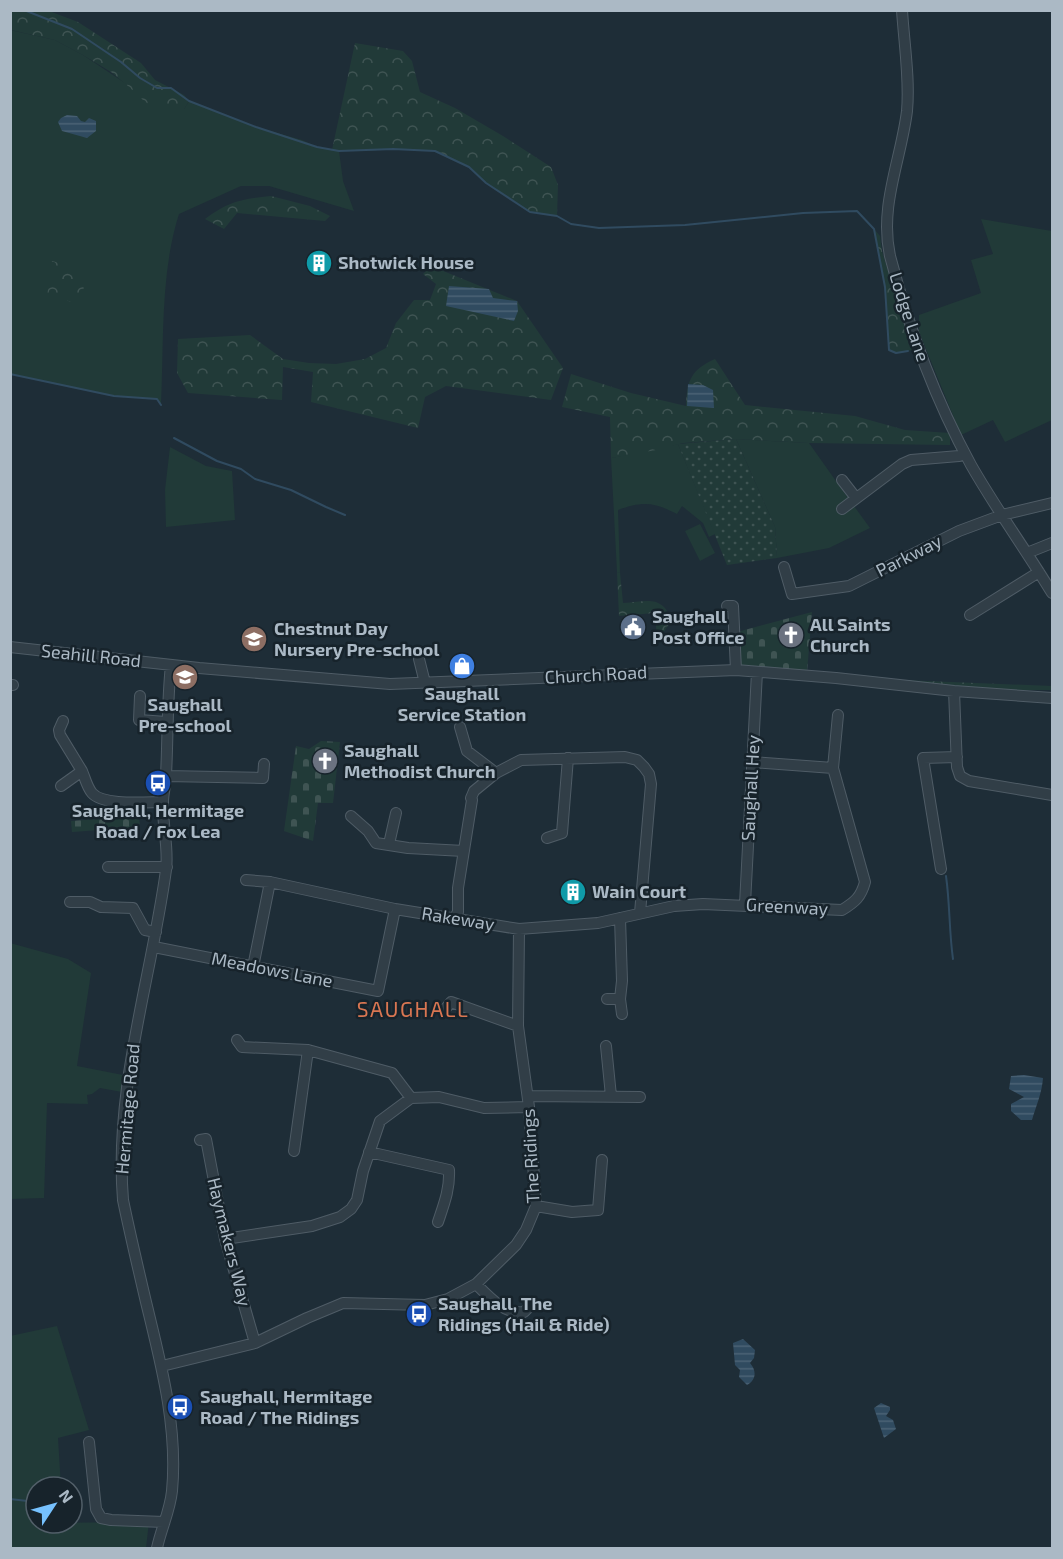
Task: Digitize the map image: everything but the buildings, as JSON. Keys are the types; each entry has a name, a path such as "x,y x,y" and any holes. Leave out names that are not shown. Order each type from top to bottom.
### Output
{"street":[{"name":"Lodge Lane","path":"902,10 907,109 889,198 886,239 894,272 936,397 965,454 1053,593"},
{"path":"842,509 902,464 911,460 965,454"},
{"path":"842,480 856,498"},
{"name":"Parkway","path":"784,567 792,594 849,586 959,531 1002,515 1053,503"},
{"path":"1027,554 1053,543"},
{"path":"972,610 1040,572"},
{"path":"733,606 736,670"},
{"name":"Seahill Road","path":"10,647 171,665"},
{"path":"419,659 425,683"},
{"name":"Church Road","path":"171,665 390,684 736,670 1053,698"},
{"name":"Hermitage Road","path":"157,1548 170,1505 173,1451 170,1412 162,1366 123,1200 121,1176 122,1137 130,1067 167,867 163,802 171,665"},
{"name":"Saughall Hey","path":"745,904 757,672"},
{"path":"954,691 960,776 965,779 1053,795"},
{"path":"140,696 139,720 166,722"},
{"name":"Greenway","path":"644,912 684,905 745,904 842,910 856,902 865,882 833,768 838,715"},
{"path":"460,727 467,751 496,773"},
{"path":"57,728 64,745 82,771 90,791 98,799 109,802 163,802"},
{"path":"941,869 921,756 957,757"},
{"path":"454,919 458,912 459,888 471,798 474,791 496,773 521,760 568,758 625,757 636,760 649,774 651,784 644,912"},
{"path":"547,838 566,834 568,758"},
{"path":"753,762 833,768"},
{"path":"166,776 263,782 264,764"},
{"path":"61,786 82,771"},
{"path":"386,844 396,813"},
{"path":"351,816 368,831 376,843 408,848 464,851"},
{"path":"108,867 167,867"},
{"name":"Rakeway","path":"246,880 270,882 395,909 519,929 598,923 644,912"},
{"path":"253,967 270,882"},
{"path":"70,902 90,902 101,906 133,908 145,930 156,932"},
{"name":"Meadows Lane","path":"154,947 378,991 395,909"},
{"path":"620,918 622,1014"},
{"name":"The Ridings","path":"162,1366 255,1343 344,1303 425,1305 448,1299 476,1284 516,1245 526,1230 536,1206 528,1101 518,1026 519,929"},
{"path":"607,999 620,999"},
{"path":"450,1001 518,1026"},
{"path":"606,1046 611,1058 611,1096"},
{"path":"239,1048 308,1050 392,1073 411,1098"},
{"path":"294,1151 308,1050"},
{"path":"225,1239 312,1226 340,1217 357,1200 363,1171 380,1121 411,1098 439,1097 484,1108 528,1101 611,1096 640,1097"},
{"name":"Haymakers Way","path":"206,1139 225,1239 255,1343"},
{"path":"369,1152 449,1170"},
{"path":"438,1222 447,1195 450,1181 449,1170 453,1159"},
{"path":"536,1206 573,1212 598,1210 604,1164"},
{"path":"476,1284 503,1308 517,1313 527,1312"},
{"path":"89,1442 96,1509 101,1518 164,1522"}],"green space":[{"path":"10,11 49,11 78,22 141,63 155,80 184,95 189,101 184,109 160,111 144,101 111,72 83,55 55,40 11,30"},
{"path":"10,30 55,40 83,55 128,85 184,109 189,101 256,127 302,140 317,147 339,151 343,181 354,211 269,186 241,186 179,214 166,284 161,405 157,399 114,396 11,374"},
{"path":"355,43 403,51 412,61 420,92 455,108 551,167 558,185 557,216 530,212 486,183 469,167 435,151 332,150"},
{"path":"271,196 310,206 330,216 325,221 237,213 224,229 205,219 221,208 236,202"},
{"path":"981,219 1052,231 1052,420 1005,442 993,420 961,435 919,332 919,315 981,293 971,260 993,254"},
{"path":"874,229 880,236 882,251 912,350 896,353 889,350 885,287"},
{"path":"52,261 71,266 86,280 79,304 47,295"},
{"path":"431,266 517,301 563,368 551,400 446,386 425,397 418,428 311,402 313,372 283,367 282,400 188,393 177,373 178,339 250,335 283,359 336,364 365,359 386,348 396,323 414,300 430,300 436,284 423,274"},
{"path":"715,359 745,405 855,416 905,430 950,433 950,445 809,443 736,439 683,443 611,458 610,417 562,407 571,374 631,393 686,406 692,377 700,367"},
{"path":"736,439 809,443 848,498 839,505 854,506 870,528 829,548 777,558 775,527"},
{"path":"736,439 775,527 777,558 727,565 678,444"},
{"path":"678,444 715,534 709,537 703,523 682,506 677,514 648,504 618,510 620,573 617,572 611,458"},
{"path":"170,447 206,466 232,471 235,520 166,527 165,490"},
{"path":"700,524 715,553 700,561 685,531"},
{"path":"617,572 620,573 623,603 652,601 663,606 668,612 672,620 663,633 657,634 654,613 619,616"},
{"path":"812,612 807,672 739,667 737,632"},
{"path":"902,680 1052,686 1052,690 1016,692"},
{"path":"321,741 340,742 333,803 318,803 313,841 284,831 296,746 309,749"},
{"path":"139,816 140,827 72,832 71,821"},
{"path":"10,943 68,959 91,973 77,1066 123,1075 122,1092 100,1088 87,1095 88,1104 47,1103 44,1198 11,1199"},
{"path":"57,1326 89,1430 58,1438 60,1475 24,1475 24,1535 84,1535 84,1523 149,1522 146,1548 11,1548 10,1336"}],"water":[{"path":"67,115 77,116 85,122 89,118 96,121 96,131 87,138 62,131 58,122"},
{"path":"449,286 489,289 493,298 517,301 518,311 514,321 446,306"},
{"path":"688,384 703,385 713,390 714,408 687,406"},
{"path":"1024,1075 1043,1078 1032,1120 1021,1120 1011,1111 1011,1104 1024,1097 1009,1089 1011,1076"},
{"path":"743,1339 755,1350 754,1358 750,1363 754,1369 754,1375 752,1381 747,1385 739,1377 740,1370 735,1365 733,1343"},
{"path":"881,1403 890,1407 886,1416 893,1420 896,1429 884,1438 874,1408"}],"waterway":[{"path":"24,10 72,29 121,62 140,78 157,88 171,88 189,101 256,127 317,147 339,151 393,149 435,151 469,167 486,183 530,212 557,216 571,224 599,228 685,225 803,213 857,211 874,229 885,287 889,350 896,353 908,351"},
{"path":"10,374 114,396 157,399 161,405"},
{"path":"174,438 217,461 241,469 255,479 291,490 345,515"},
{"path":"946,876 953,959"},
{"path":"10,1499 24,1501"}],"place":[{"name":"Shotwick House","path":"319,263"},
{"name":"Saughall Post Office","path":"633,627"},
{"name":"All Saints Church","path":"791,635"},
{"name":"Chestnut Day Nursery Pre-school","path":"254,639"},
{"name":"Saughall Service Station","path":"462,666"},
{"name":"Saughall Pre-school","path":"185,677"},
{"name":"Saughall Methodist Church","path":"325,761"},
{"name":"Saughall, Hermitage Road / Fox Lea","path":"158,783"},
{"name":"Wain Court","path":"573,892"},
{"name":"Saughall, The Ridings (Hail & Ride)","path":"419,1314"},
{"name":"Saughall, Hermitage Road / The Ridings","path":"180,1407"}],"district":[{"name":"SAUGHALL","path":"413,1010"}]}
